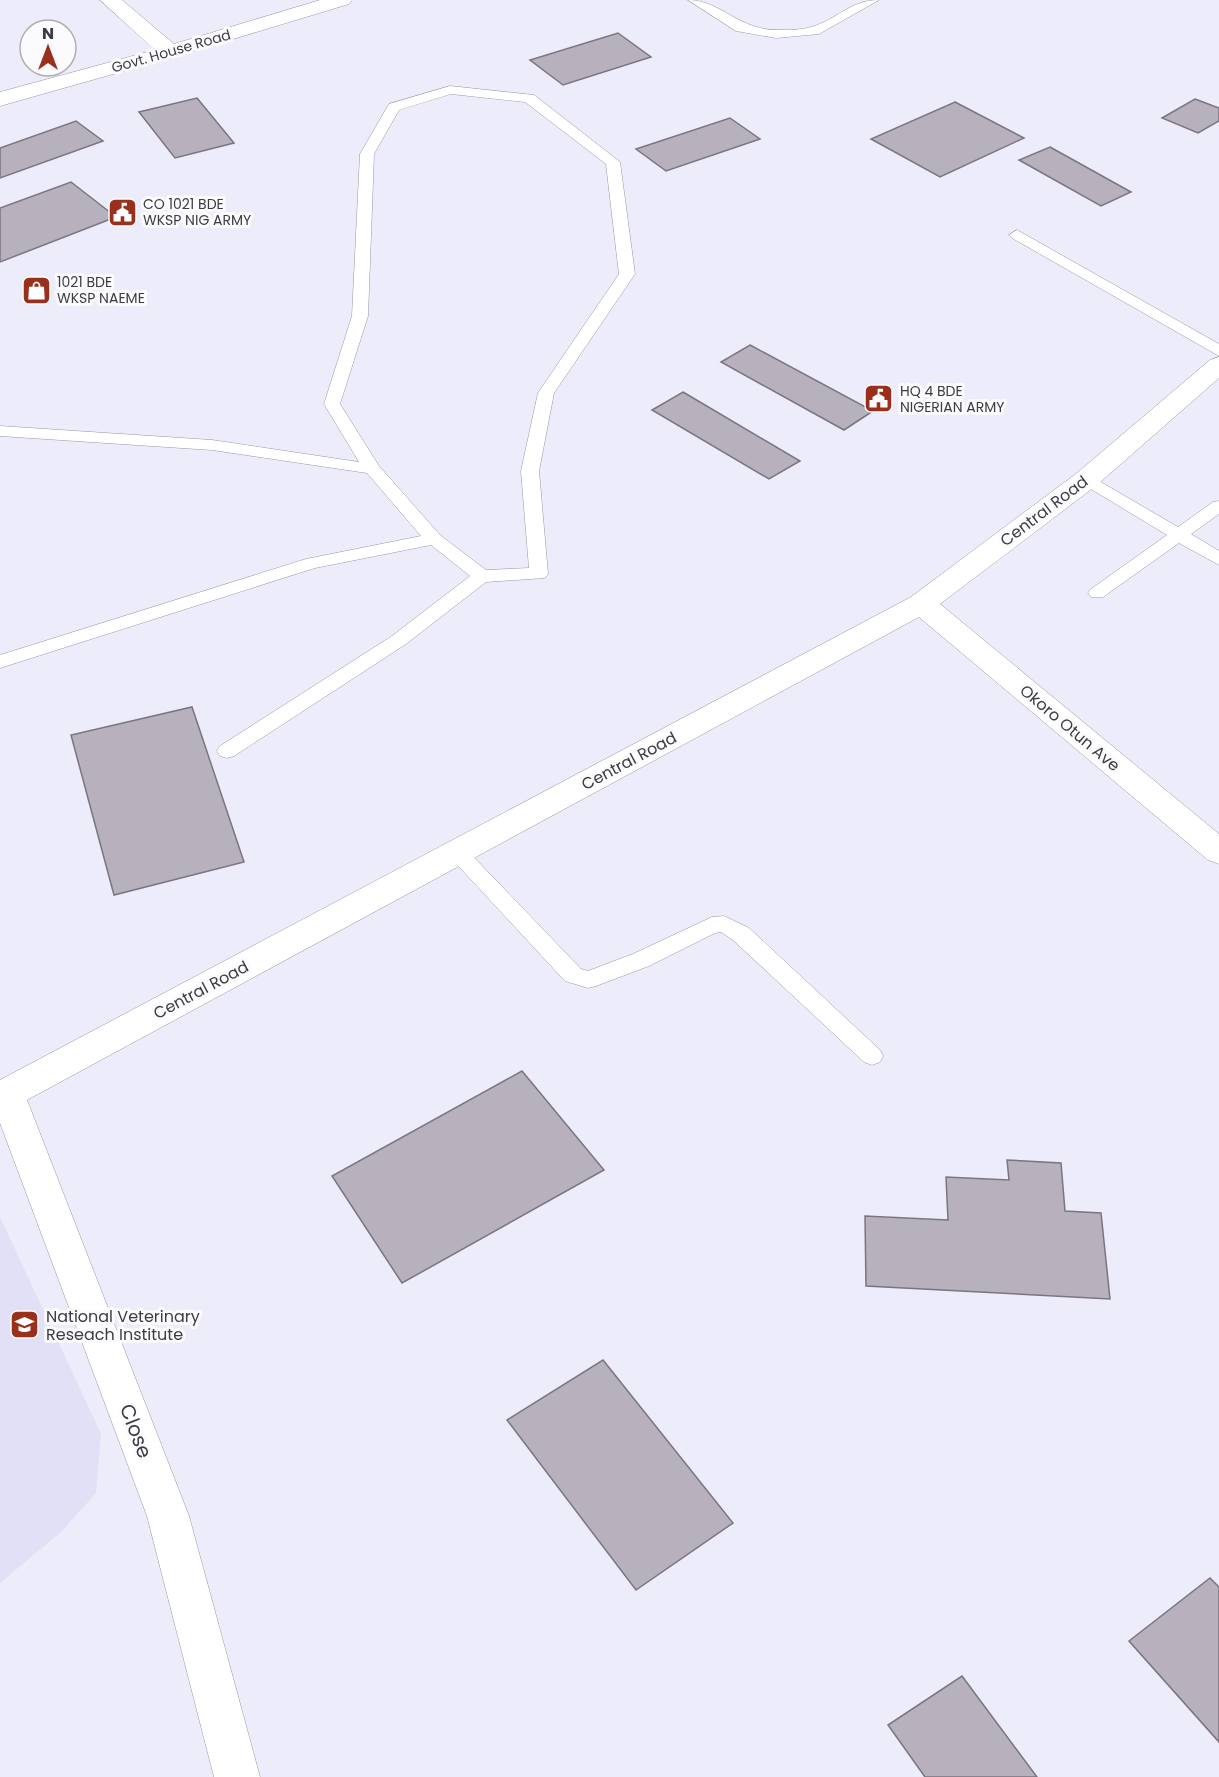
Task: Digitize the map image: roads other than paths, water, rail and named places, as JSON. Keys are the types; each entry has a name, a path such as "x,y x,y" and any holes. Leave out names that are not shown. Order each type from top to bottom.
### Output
{"street":[{"path":"110,0 170,52"},
{"name":"Govt. House Road","path":"0,99 170,52 342,0"},
{"name":"Central Road","path":"3,1096 921,604 1087,479 1219,365"},
{"name":"Okoro Otun Ave","path":"921,604 1219,852"},
{"name":"Close","path":"3,1096 168,1516 237,1777"}],"lane":[{"path":"694,0 741,28 776,34 814,31 873,0"},
{"path":"227,751 399,640 482,576 539,574 530,471 546,393 627,274 613,162 529,98 450,90 394,107 367,154 360,316 332,404 372,469 434,539 482,576"},
{"path":"1017,235 1219,351"},
{"path":"0,431 212,445 372,469"},
{"path":"1087,479 1219,559"},
{"path":"1097,593 1219,506"},
{"path":"0,662 312,563 434,539"},
{"path":"458,854 573,975 588,980 641,960 712,925 724,924 741,934 872,1056"}],"place":[{"name":"CO 1021 BDE WKSP NIG ARMY","path":"122,212"},
{"name":"1021 BDE WKSP NAEME","path":"36,290"},
{"name":"HQ 4 BDE NIGERIAN ARMY","path":"879,399"},
{"name":"National Veterinary Reseach Institute","path":"25,1325"}]}
